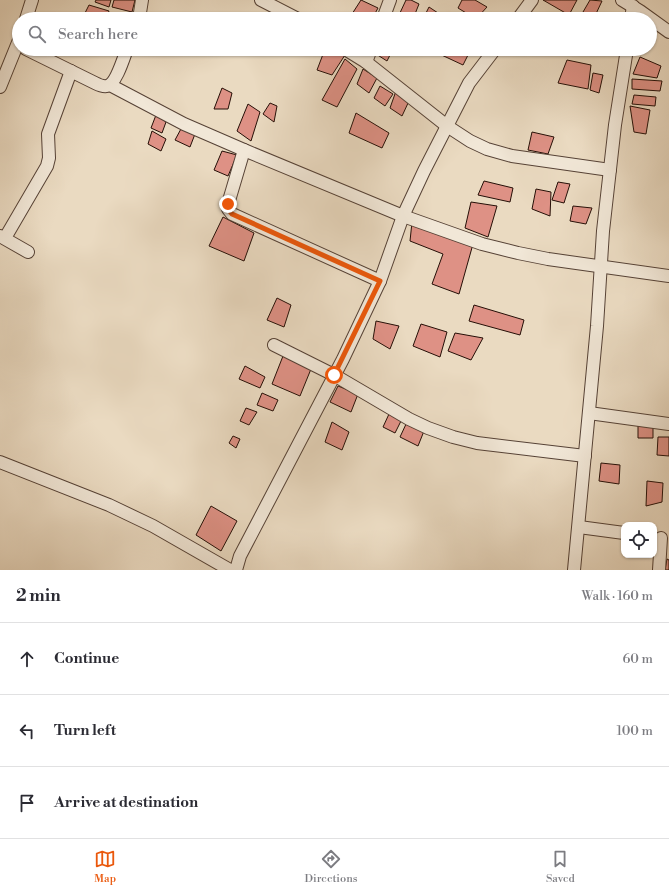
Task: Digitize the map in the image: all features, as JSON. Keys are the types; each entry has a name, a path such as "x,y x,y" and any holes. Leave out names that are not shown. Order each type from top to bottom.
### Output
{"street":[{"path":"28,12 32,0"},
{"path":"140,12 142,0"},
{"path":"262,0 285,12"},
{"path":"386,12 390,0"},
{"path":"523,12 532,0"},
{"path":"627,2 629,12"},
{"path":"627,2 641,12"},
{"path":"657,23 669,32"},
{"path":"0,87 15,56"},
{"path":"42,56 102,86 110,85 184,124 244,150 403,216 482,244 518,253 601,267 669,276"},
{"path":"110,85 115,80 124,56"},
{"path":"356,56 447,126 470,141 487,149 512,156 610,170"},
{"path":"366,62 368,56"},
{"path":"236,570 240,556 334,375 380,281 403,216 447,126 469,83 490,56"},
{"path":"574,570 597,326 603,231 626,56"},
{"path":"28,252 2,237 47,166 49,158 48,134 71,71"},
{"path":"244,150 228,204 228,209 232,214 380,281"},
{"path":"274,345 334,375 409,419 453,437 477,443 585,456"},
{"path":"589,413 669,424"},
{"path":"0,462 109,505 146,523 230,570"},
{"path":"579,527 621,533"},
{"path":"659,570 661,538"}],"building":[{"path":"96,0 111,0 109,7 95,2"},
{"path":"114,0 135,0 132,12 112,7"},
{"path":"361,0 378,8 376,12 353,12"},
{"path":"406,0 411,0 419,4 416,12 400,12"},
{"path":"462,0 475,0 487,7 482,12 465,12 458,8"},
{"path":"543,0 577,0 571,12 564,12"},
{"path":"590,0 602,1 597,12 583,12"},
{"path":"89,5 109,11 109,12 86,12"},
{"path":"429,7 436,12 426,12"},
{"path":"322,56 344,56 332,75 317,70"},
{"path":"379,56 390,56 387,61"},
{"path":"444,56 468,56 463,65"},
{"path":"640,57 661,66 657,78 633,74"},
{"path":"345,59 357,69 337,107 322,100"},
{"path":"567,60 591,65 588,89 558,83"},
{"path":"363,69 377,78 369,93 357,84"},
{"path":"593,73 603,75 599,93 590,90"},
{"path":"632,79 662,81 660,91 632,89"},
{"path":"380,86 393,94 385,106 374,98"},
{"path":"222,88 232,93 228,109 214,109"},
{"path":"396,91 409,101 402,116 390,108"},
{"path":"634,95 656,97 655,106 632,104"},
{"path":"270,103 277,106 274,122 263,114"},
{"path":"248,104 260,112 251,141 237,131"},
{"path":"630,106 650,110 646,134 634,132"},
{"path":"356,113 389,133 382,148 349,133"},
{"path":"156,115 166,122 162,133 151,128"},
{"path":"182,127 195,134 190,147 175,140"},
{"path":"152,131 166,139 161,151 148,144"},
{"path":"532,132 554,137 548,154 528,150"},
{"path":"222,151 237,155 228,176 214,170"},
{"path":"484,181 513,188 510,202 478,195"},
{"path":"558,182 570,184 564,203 552,200"},
{"path":"536,189 551,192 550,216 532,209"},
{"path":"471,202 497,206 488,237 465,228"},
{"path":"573,206 592,208 586,224 570,221"},
{"path":"223,217 254,233 244,261 209,246"},
{"path":"412,222 473,244 459,294 432,284 443,254 410,241"},
{"path":"277,298 291,305 284,327 267,320"},
{"path":"474,305 524,320 520,335 469,321"},
{"path":"376,321 399,326 390,349 373,339"},
{"path":"421,324 447,332 440,357 413,346"},
{"path":"455,333 483,338 471,360 448,351"},
{"path":"283,356 311,369 300,396 272,384"},
{"path":"245,366 265,377 260,388 239,379"},
{"path":"338,386 358,394 351,412 330,402"},
{"path":"262,393 278,400 273,411 257,405"},
{"path":"246,408 257,412 249,425 240,421"},
{"path":"389,414 401,421 395,433 383,427"},
{"path":"332,422 349,432 342,450 325,442"},
{"path":"407,422 424,431 418,446 400,437"},
{"path":"638,424 653,426 653,438 638,438"},
{"path":"233,436 240,439 236,448 229,443"},
{"path":"658,437 669,437 669,456 657,455"},
{"path":"601,463 620,465 619,484 599,481"},
{"path":"647,481 663,483 662,502 646,506"},
{"path":"211,506 237,521 221,551 196,535"},
{"path":"667,559 669,560 669,570 665,570"}],"route":[{"path":"228,204 229,212 232,214 380,281 334,375"}]}
